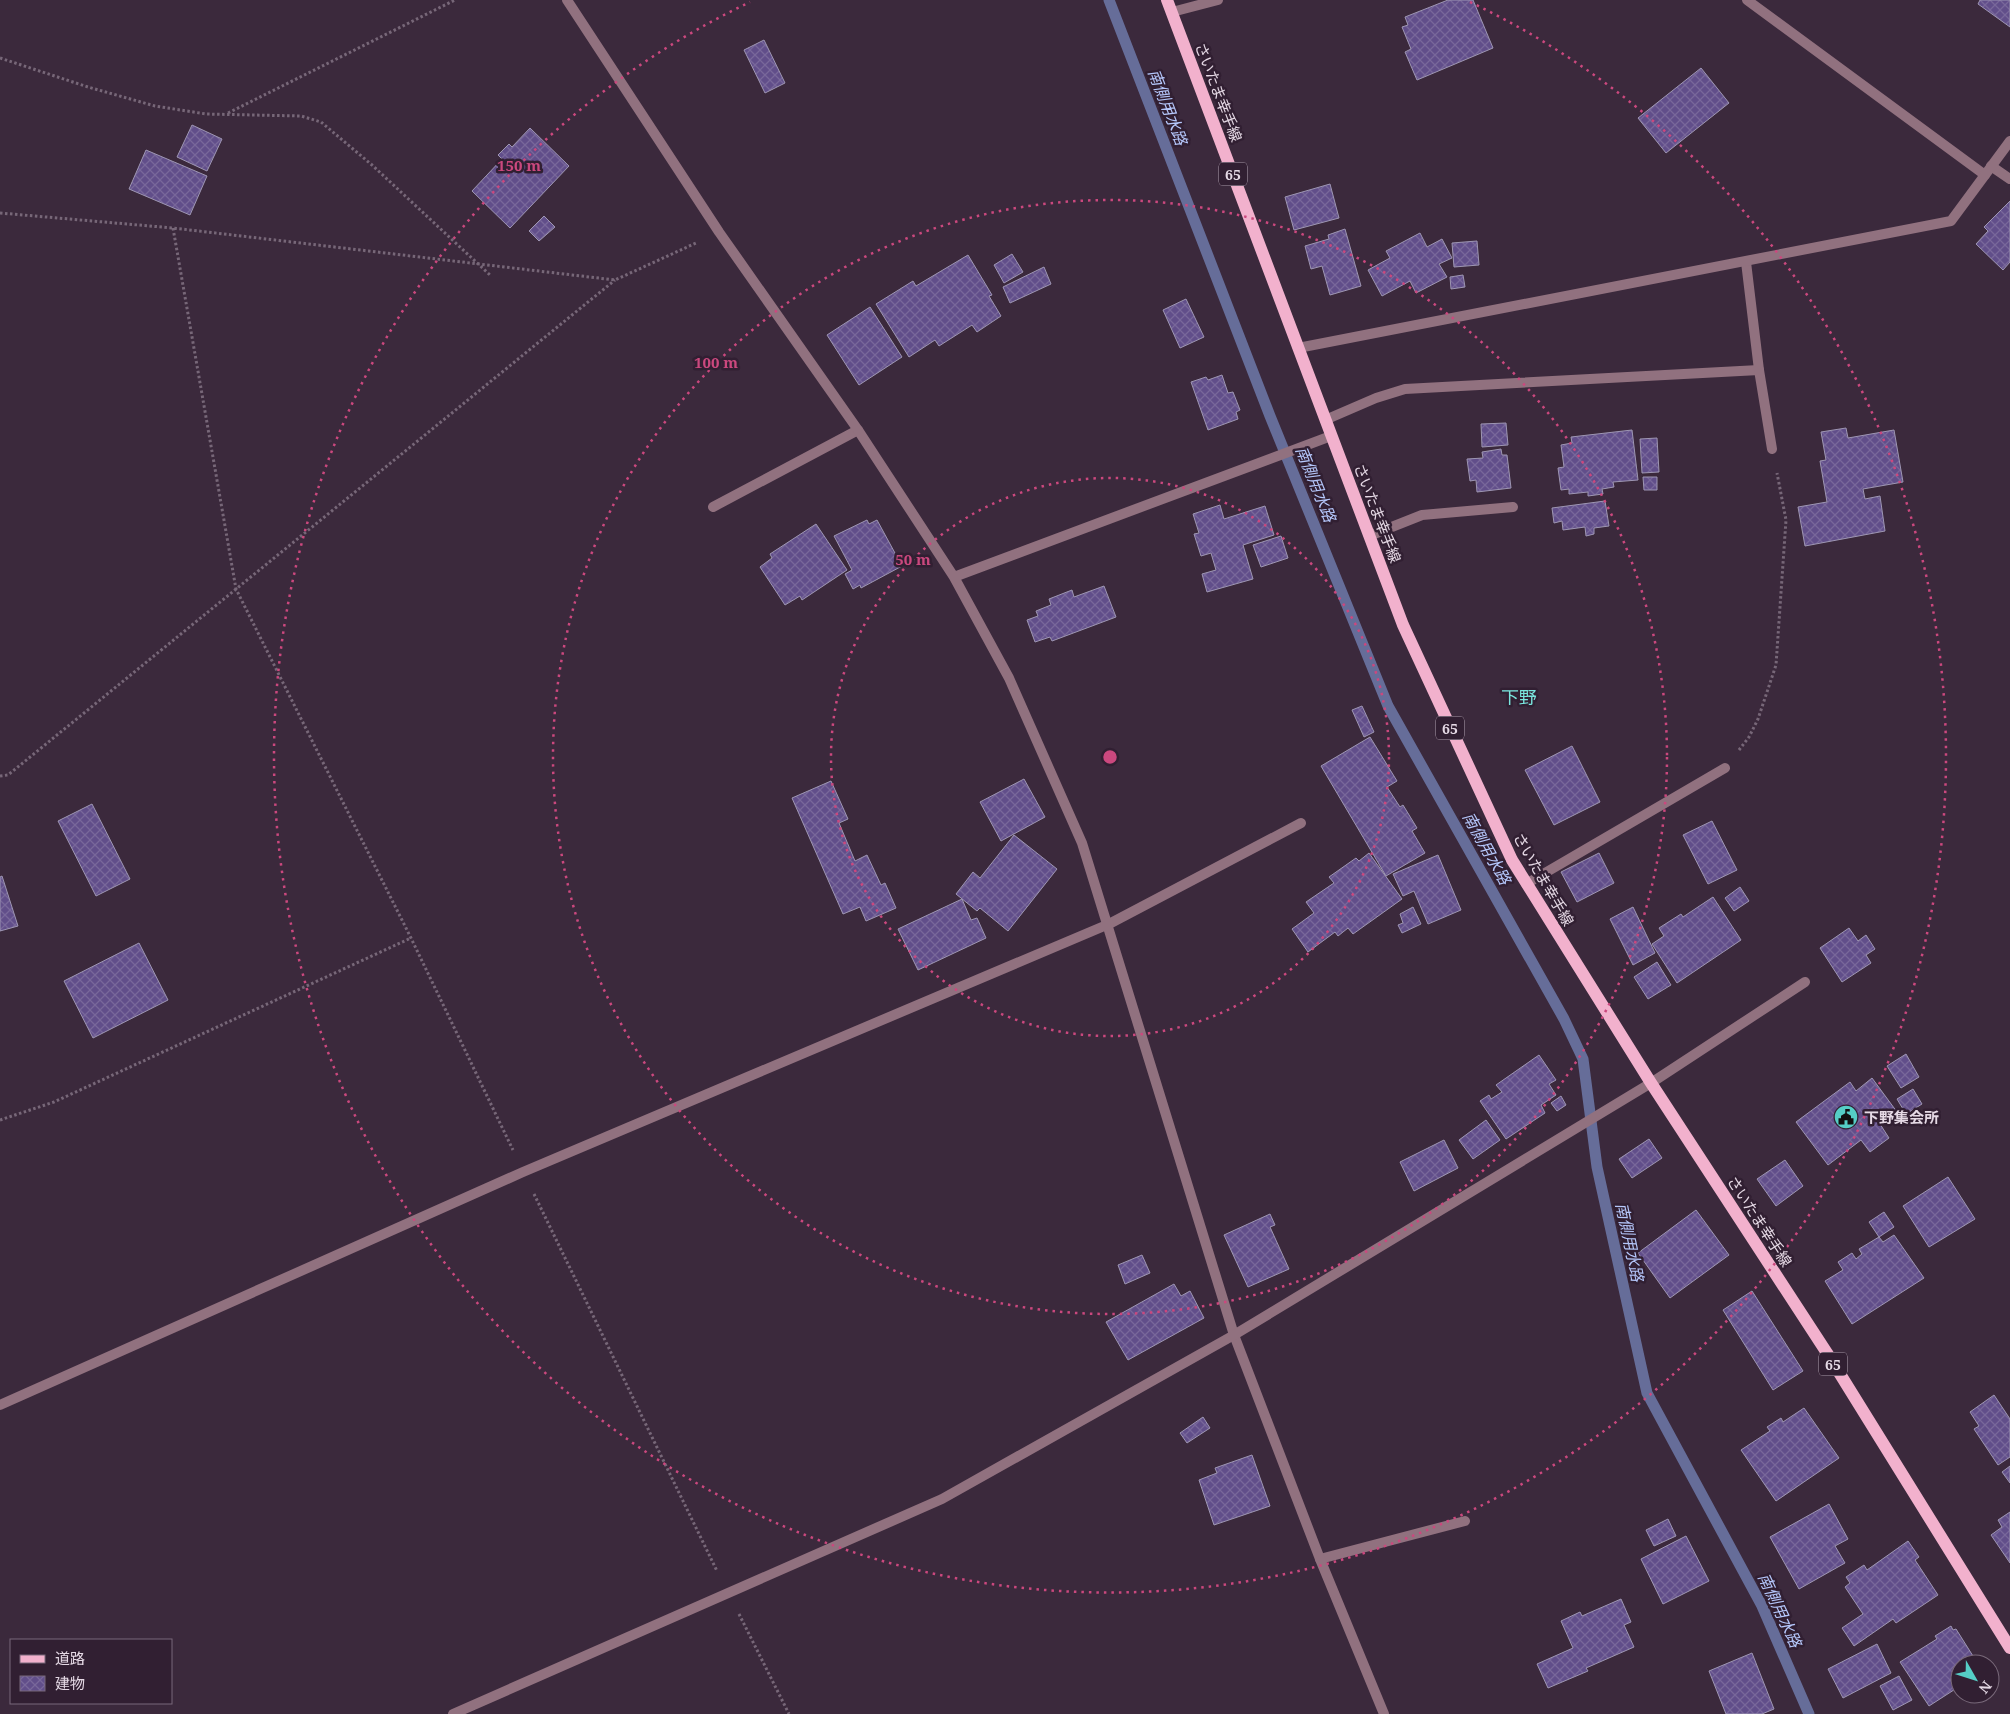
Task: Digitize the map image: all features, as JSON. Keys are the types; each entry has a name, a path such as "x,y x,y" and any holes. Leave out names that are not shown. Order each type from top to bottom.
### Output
{"main road":[{"name":"さいたま幸手線","path":"1169,6 1403,625 1512,860 1651,1083 1827,1353 2010,1648"}],"street":[{"path":"567,0 719,232 858,430 954,577 1009,678 1078,835 1108,924 1234,1335 1320,1559 1384,1714"},
{"path":"1169,6 1218,0"},
{"path":"1747,0 1985,175"},
{"path":"1298,348 1951,221 2010,141"},
{"path":"1991,166 2010,179"},
{"path":"1746,262 1759,370 1772,449"},
{"path":"1325,420 1376,398 1405,389 1759,370"},
{"path":"713,506 858,430"},
{"path":"954,577 1331,436"},
{"path":"1369,536 1422,515 1513,507"},
{"path":"1526,884 1726,768"},
{"path":"0,1405 523,1172 1108,924 1301,822"},
{"path":"453,1714 942,1499 1234,1335 1651,1083 1805,982"},
{"path":"1320,1559 1465,1521"}],"path":[{"path":"225,114 455,0"},
{"path":"0,58 88,87 155,106 206,114 301,116 321,122 372,164 490,275"},
{"path":"0,213 173,228 615,280"},
{"path":"173,228 236,589 411,938 728,1593 789,1714"},
{"path":"0,776 8,775 615,280 719,232"},
{"path":"1726,768 1749,737 1758,719 1776,665 1786,520 1772,449"},
{"path":"0,1120 54,1102 411,938"}],"building":[{"path":"1448,0 1473,0 1493,48 1417,80 1405,52 1411,49 1402,27 1408,25 1405,17"},
{"path":"1980,0 2010,0 2010,27 1978,4"},
{"path":"764,40 785,83 765,93 744,50"},
{"path":"1701,68 1729,103 1666,153 1638,118"},
{"path":"192,125 222,139 207,171 177,157"},
{"path":"530,128 569,166 510,228 472,191 502,159 498,155 509,144 512,147"},
{"path":"146,150 207,176 190,215 129,189"},
{"path":"1330,184 1339,218 1294,230 1285,197"},
{"path":"2010,201 2010,262 2003,270 1976,244 1988,231 1984,227"},
{"path":"544,216 555,227 539,241 529,231"},
{"path":"1345,229 1361,286 1330,295 1322,266 1311,269 1305,246 1329,239 1328,235"},
{"path":"1420,233 1427,247 1442,239 1452,258 1439,264 1447,277 1416,293 1410,281 1382,296 1368,270 1390,258 1386,251"},
{"path":"1477,241 1479,265 1454,267 1452,243"},
{"path":"1012,254 1023,272 1004,283 994,265"},
{"path":"968,255 992,295 989,296 1001,316 977,332 972,325 939,346 935,340 909,357 876,304 913,281 916,286"},
{"path":"1044,267 1051,284 1010,303 1003,287"},
{"path":"1463,275 1465,287 1451,289 1450,277"},
{"path":"1186,299 1204,337 1180,348 1163,310"},
{"path":"870,307 902,357 859,385 827,335"},
{"path":"1222,375 1228,393 1233,392 1240,410 1236,412 1238,419 1208,430 1191,382 1206,377 1208,380"},
{"path":"1506,423 1508,445 1482,447 1481,424"},
{"path":"1846,428 1848,438 1894,430 1903,482 1863,489 1865,499 1880,496 1885,531 1805,546 1798,507 1827,502 1820,461 1826,460 1821,432"},
{"path":"1632,430 1638,480 1613,482 1614,487 1602,489 1603,494 1588,496 1588,492 1569,494 1569,489 1561,490 1558,468 1564,467 1561,445 1572,443 1571,437"},
{"path":"1657,438 1659,472 1642,473 1640,439"},
{"path":"1501,449 1502,455 1507,455 1511,488 1477,492 1476,480 1470,481 1467,459 1483,458 1482,452"},
{"path":"1643,477 1657,477 1657,490 1644,490"},
{"path":"1605,501 1609,526 1594,528 1594,534 1586,536 1585,527 1563,530 1562,521 1554,523 1552,508"},
{"path":"1220,505 1224,519 1265,506 1274,535 1243,545 1253,579 1207,592 1202,574 1216,570 1211,553 1201,556 1194,534 1199,533 1193,514"},
{"path":"867,520 869,524 877,520 902,566 861,588 860,585 853,589 845,574 852,570 834,536"},
{"path":"816,524 847,570 802,600 800,596 785,605 760,567 772,558 770,554"},
{"path":"1281,536 1288,558 1261,567 1253,545"},
{"path":"1104,586 1116,617 1052,641 1050,637 1035,642 1027,620 1038,616 1036,611 1051,605 1049,599 1072,590 1074,597"},
{"path":"1362,706 1374,732 1364,737 1352,710"},
{"path":"1370,737 1397,781 1387,787 1400,807 1403,805 1417,828 1412,831 1425,853 1386,876 1321,766"},
{"path":"1572,746 1600,802 1554,825 1525,770"},
{"path":"1024,779 1045,817 1001,841 980,802"},
{"path":"831,781 848,819 839,823 855,861 867,855 881,885 885,883 896,908 866,921 860,907 843,914 792,798"},
{"path":"92,804 130,879 96,896 58,821"},
{"path":"1712,821 1737,870 1708,884 1683,835"},
{"path":"1014,835 1057,869 1008,931 980,908 977,911 956,894 973,872 980,878"},
{"path":"1369,853 1402,899 1353,934 1348,928 1338,936 1335,932 1308,952 1292,929 1314,913 1306,902 1334,883 1329,877 1356,858 1359,861"},
{"path":"1599,853 1614,883 1577,902 1561,872"},
{"path":"1438,855 1461,910 1428,924 1414,891 1403,896 1393,874"},
{"path":"2,876 18,926 0,931 0,877"},
{"path":"1740,887 1749,901 1734,911 1725,898"},
{"path":"1713,897 1741,940 1677,983 1652,944 1664,936 1659,928 1681,914 1683,917"},
{"path":"962,899 971,920 977,918 986,938 918,970 898,929"},
{"path":"1413,907 1421,924 1402,933 1398,925 1403,923 1400,914"},
{"path":"1633,907 1655,953 1633,965 1610,919"},
{"path":"1849,928 1858,941 1866,935 1875,949 1866,955 1871,963 1842,982 1820,948"},
{"path":"139,943 168,1000 93,1038 64,981"},
{"path":"1657,962 1671,985 1648,999 1634,977"},
{"path":"1906,1054 1919,1077 1901,1088 1887,1066"},
{"path":"1539,1055 1556,1080 1549,1084 1556,1095 1541,1105 1545,1113 1506,1139 1480,1101 1489,1095 1491,1099 1502,1092 1496,1085"},
{"name":"下野集会所","path":"1872,1078 1897,1112 1880,1124 1889,1138 1870,1152 1861,1140 1828,1165 1796,1122 1850,1082 1856,1091"},
{"path":"1913,1089 1922,1104 1906,1114 1897,1099"},
{"path":"1561,1096 1566,1105 1557,1111 1551,1103"},
{"path":"1486,1120 1500,1140 1473,1159 1459,1140"},
{"path":"1649,1139 1662,1158 1632,1178 1619,1159"},
{"path":"1444,1140 1458,1168 1414,1191 1400,1162"},
{"path":"1785,1160 1803,1186 1776,1206 1757,1179"},
{"path":"1948,1177 1975,1219 1929,1247 1903,1206"},
{"path":"1696,1210 1729,1255 1670,1298 1638,1253"},
{"path":"1884,1212 1894,1227 1879,1237 1869,1222"},
{"path":"1270,1214 1275,1225 1270,1227 1289,1269 1248,1287 1224,1235"},
{"path":"1894,1235 1924,1278 1852,1324 1825,1281 1843,1270 1838,1262 1852,1253 1856,1259 1862,1254 1859,1249 1879,1237 1883,1242"},
{"path":"1142,1255 1150,1273 1125,1284 1118,1265"},
{"path":"1174,1284 1181,1296 1190,1291 1204,1318 1128,1360 1106,1322"},
{"path":"1752,1291 1803,1371 1773,1390 1723,1310"},
{"path":"1994,1395 2010,1419 2010,1457 1998,1465 1974,1429 1979,1426 1970,1412"},
{"path":"1804,1408 1839,1458 1776,1501 1741,1450 1770,1431 1767,1427 1781,1418 1783,1422"},
{"path":"1203,1417 1210,1428 1187,1443 1180,1433"},
{"path":"1252,1455 1270,1506 1214,1525 1199,1480 1217,1473 1215,1468"},
{"path":"2010,1466 2010,1483 2002,1472"},
{"path":"1829,1504 1848,1539 1835,1546 1845,1563 1799,1589 1770,1537"},
{"path":"2010,1512 2010,1563 1991,1535 2002,1527 1998,1520"},
{"path":"1668,1519 1676,1536 1654,1546 1646,1530"},
{"path":"1686,1536 1709,1581 1663,1604 1641,1559"},
{"path":"1908,1541 1919,1557 1915,1560 1938,1595 1896,1623 1893,1619 1854,1646 1842,1628 1863,1614 1845,1587 1850,1583 1846,1577 1864,1565 1867,1570"},
{"path":"1621,1599 1631,1622 1624,1625 1634,1647 1586,1668 1588,1671 1548,1688 1537,1664 1573,1648 1561,1621 1580,1612 1582,1616"},
{"path":"1951,1626 1953,1630 1956,1629 1972,1654 1950,1654 1950,1692 1929,1706 1900,1662 1937,1639 1935,1636"},
{"path":"1877,1644 1891,1673 1843,1698 1828,1669"},
{"path":"1752,1653 1774,1709 1762,1714 1726,1714 1709,1671"},
{"path":"1899,1676 1912,1700 1893,1710 1880,1686"}],"waterway":[{"name":"南側用水路","path":"1109,0 1270,416 1388,706 1564,1019 1583,1059 1597,1167 1647,1393 1762,1606 1809,1714"}],"place":[{"name":"下野集会所","path":"1846,1117"}],"district":[{"name":"下野","path":"1519,697"}]}
